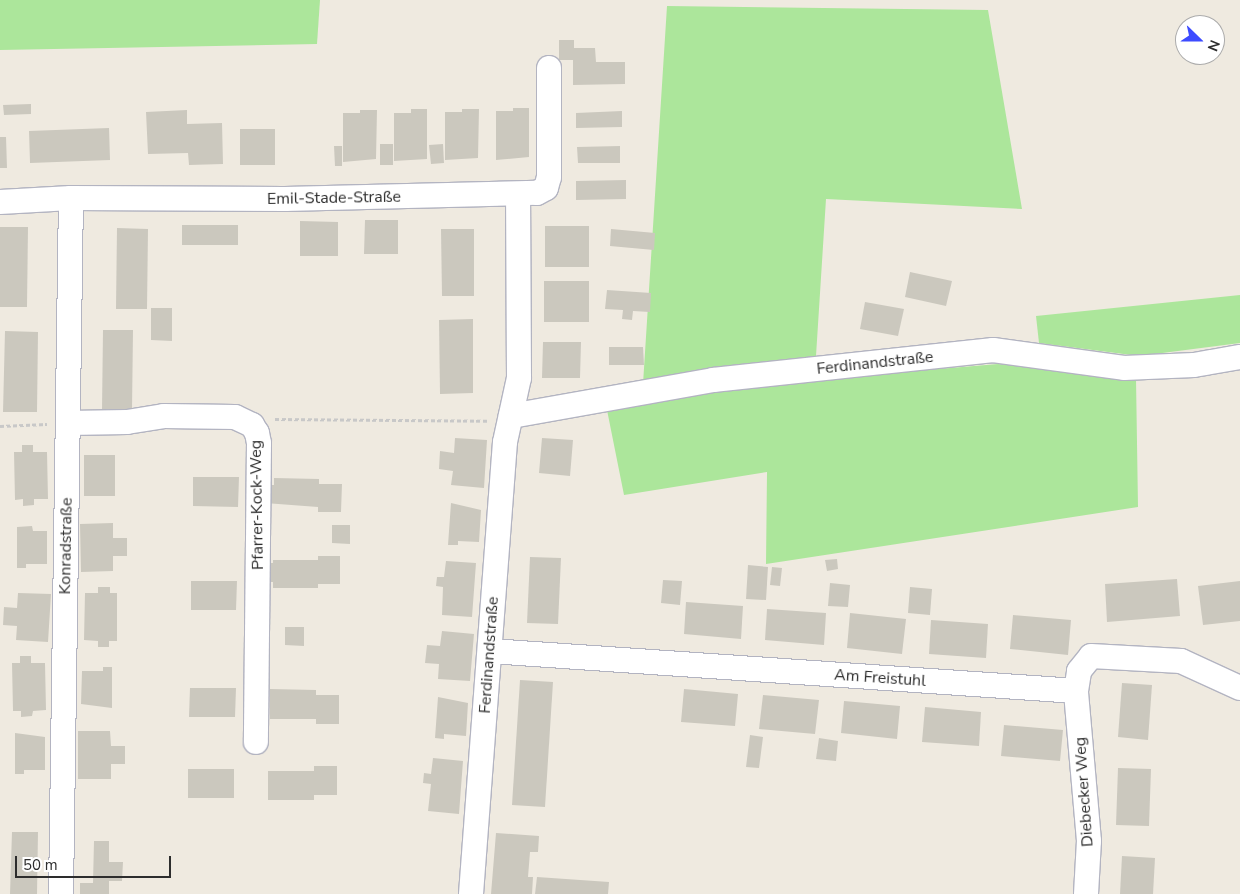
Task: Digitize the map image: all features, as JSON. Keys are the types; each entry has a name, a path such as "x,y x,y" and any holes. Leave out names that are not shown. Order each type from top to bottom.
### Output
{"street":[{"name":"Emil-Stade-Straße","path":"0,202 71,198 285,199 537,193 546,188 549,177 549,68"},
{"name":"Ferdinandstraße","path":"471,894 505,442 519,378 518,194"},
{"name":"Konradstraße","path":"61,894 71,198"},
{"name":"Ferdinandstraße","path":"511,416 713,380 993,350 1124,368 1194,365 1240,357"},
{"name":"Pfarrer-Kock-Weg","path":"68,423 127,422 164,416 235,417 252,425 259,443 256,742"},
{"name":"Am Freistuhl","path":"490,652 1076,691"},
{"path":"1076,691 1079,671 1091,656 1181,661 1240,688"},
{"name":"Diebecker Weg","path":"1076,691 1088,840 1086,894"}],"path":[{"path":"252,425 266,419 486,421 511,416"},
{"path":"0,426 68,423"}],"green space":[{"path":"0,0 320,0 317,44 0,50"},
{"path":"667,6 988,10 1022,209 826,199 816,356 643,384"},
{"path":"1240,295 1240,343 1139,356 1039,343 1036,316"},
{"path":"998,364 1136,378 1138,507 766,564 767,472 624,495 606,405 723,387"}],"building":[{"path":"559,40 574,40 574,48 595,48 596,62 625,62 625,84 573,85 573,60 559,60"},
{"path":"31,104 31,114 4,115 3,105"},
{"path":"513,108 529,108 529,157 496,160 496,111 513,111"},
{"path":"411,109 427,109 427,159 394,161 394,113 411,113"},
{"path":"462,109 479,109 478,158 445,160 445,112 462,112"},
{"path":"187,110 187,124 222,123 223,164 189,165 188,153 148,154 146,112"},
{"path":"360,110 377,110 376,159 343,162 343,113 360,113"},
{"path":"622,111 622,127 576,128 576,113"},
{"path":"109,128 110,160 30,163 29,131"},
{"path":"240,129 275,129 275,165 240,165"},
{"path":"0,137 6,137 7,168 0,168"},
{"path":"380,144 393,144 393,165 380,165"},
{"path":"443,144 444,163 431,164 429,145"},
{"path":"334,146 342,146 342,166 335,166"},
{"path":"620,146 620,163 578,163 577,147"},
{"path":"626,180 626,199 576,200 576,181"},
{"path":"365,220 398,220 398,254 364,254"},
{"path":"300,221 338,222 338,256 300,256"},
{"path":"182,225 238,225 238,245 182,245"},
{"path":"545,226 589,226 589,267 545,267"},
{"path":"0,227 28,227 27,307 0,307"},
{"path":"117,228 148,229 147,309 116,309"},
{"path":"441,229 474,229 474,296 442,296"},
{"path":"611,229 655,233 654,250 610,246"},
{"path":"910,272 952,281 946,306 905,297"},
{"path":"544,281 589,281 589,322 544,322"},
{"path":"607,290 651,293 650,312 633,311 632,320 622,319 623,310 605,309"},
{"path":"865,302 904,309 898,336 860,329"},
{"path":"151,308 172,308 172,341 151,340"},
{"path":"473,319 473,393 440,394 439,320"},
{"path":"103,330 133,330 132,410 102,410"},
{"path":"5,331 38,332 37,412 3,412"},
{"path":"543,342 581,342 580,378 542,378"},
{"path":"609,347 643,347 644,365 609,365"},
{"path":"455,438 487,440 484,488 451,485 453,471 439,469 440,451 454,453"},
{"path":"542,438 573,440 570,476 539,473"},
{"path":"22,445 33,445 33,452 47,452 48,499 34,499 34,505 23,506 23,499 15,500 14,452 22,452"},
{"path":"84,455 115,455 115,496 84,496"},
{"path":"193,477 239,477 238,507 193,506"},
{"path":"274,478 319,479 319,484 342,484 341,512 318,512 318,507 265,503 265,485 274,485"},
{"path":"451,503 481,510 479,542 458,541 458,545 448,545"},
{"path":"113,523 113,538 127,538 127,556 113,556 113,571 81,572 80,524"},
{"path":"332,525 350,525 350,544 332,543"},
{"path":"32,526 33,531 47,531 47,564 26,564 26,568 17,568 17,527"},
{"path":"318,556 340,556 340,584 318,584 318,588 273,588 273,582 264,582 264,563 273,563 273,560 318,560"},
{"path":"530,557 561,558 558,624 527,623"},
{"path":"837,559 838,569 827,571 825,560"},
{"path":"446,561 476,563 472,617 442,615 443,587 436,586 437,577 444,577"},
{"path":"748,565 768,567 766,600 746,599"},
{"path":"772,567 782,568 780,586 770,585"},
{"path":"1177,579 1180,616 1107,622 1105,584"},
{"path":"663,580 682,581 680,605 661,603"},
{"path":"191,581 237,581 236,610 191,610"},
{"path":"1240,581 1240,621 1203,625 1198,586"},
{"path":"830,583 850,585 848,607 828,606"},
{"path":"98,587 110,587 110,593 117,593 117,641 109,641 109,647 98,647 98,641 84,640 85,593 98,593"},
{"path":"910,587 932,589 930,615 908,613"},
{"path":"18,593 51,594 48,642 16,640 17,626 3,625 4,607 17,608"},
{"path":"686,602 743,606 741,639 684,634"},
{"path":"767,609 826,613 824,645 765,640"},
{"path":"850,613 906,619 902,654 847,648"},
{"path":"1013,615 1071,620 1068,655 1010,649"},
{"path":"931,620 988,624 986,658 929,654"},
{"path":"285,627 304,627 304,646 285,645"},
{"path":"442,631 474,634 470,681 438,679 439,664 425,663 427,645 440,646"},
{"path":"20,656 31,656 31,663 45,663 46,710 33,711 32,716 21,717 21,711 13,711 12,663 20,663"},
{"path":"103,667 112,667 112,708 81,704 82,671 103,671"},
{"path":"520,680 553,682 545,807 512,805"},
{"path":"1122,683 1152,685 1148,740 1118,737"},
{"path":"190,688 236,688 235,717 189,717"},
{"path":"270,689 316,690 316,695 339,695 339,724 316,724 316,719 270,719"},
{"path":"684,689 738,694 735,726 681,722"},
{"path":"763,695 819,700 815,734 759,729"},
{"path":"438,697 468,703 466,736 444,734 444,739 435,738"},
{"path":"844,701 900,706 897,739 841,733"},
{"path":"925,707 981,712 979,746 922,742"},
{"path":"1004,725 1063,730 1060,761 1001,756"},
{"path":"78,731 110,731 111,746 125,746 125,764 111,764 111,779 78,779"},
{"path":"15,733 45,737 45,770 24,770 24,774 15,774"},
{"path":"750,735 763,737 759,768 746,767"},
{"path":"819,738 838,741 836,761 816,759"},
{"path":"433,758 463,761 459,814 428,811 431,784 423,783 424,773 431,774"},
{"path":"314,766 337,766 337,795 314,795 314,800 268,800 268,771 314,771"},
{"path":"1118,768 1151,769 1149,826 1116,825"},
{"path":"188,769 234,769 234,798 188,798"},
{"path":"12,832 38,832 37,894 10,894"},
{"path":"496,833 539,836 538,852 530,852 528,877 533,877 532,894 491,894"},
{"path":"94,841 109,841 109,862 123,862 122,881 109,881 109,894 80,894 80,883 93,883"},
{"path":"1122,856 1155,858 1153,894 1120,894"},
{"path":"537,877 609,882 608,894 535,894"}]}
